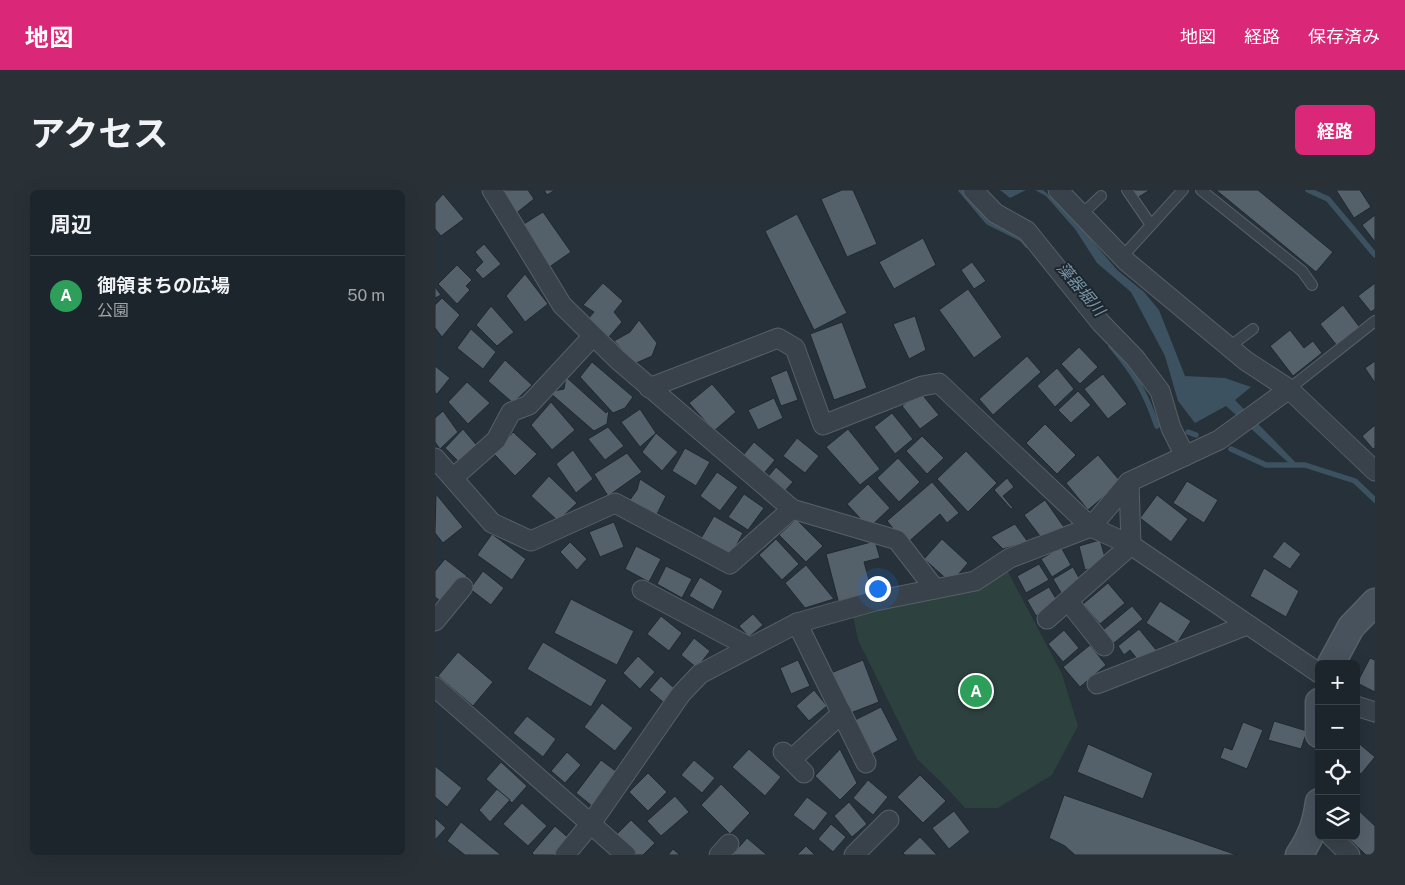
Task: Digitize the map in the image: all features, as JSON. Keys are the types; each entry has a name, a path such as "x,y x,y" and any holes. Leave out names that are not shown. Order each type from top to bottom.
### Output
{"main road":[{"path":"1333,660 1351,627 1375,602"},
{"path":"1299,855 1315,831"}],"street":[{"path":"492,190 562,305 649,388 791,509 897,540 935,589"},
{"path":"973,190 995,213 1027,231 1101,322 1135,358 1159,391 1171,428 1185,456"},
{"path":"1058,190 1122,257 1246,362 1289,389 1375,471"},
{"path":"453,478 496,440 511,412 529,404 593,336"},
{"path":"649,388 778,338 795,348 823,425 922,386 939,383 1091,527 1131,545 1315,670"},
{"path":"565,855 592,822 690,683 700,674 797,623 875,601 975,581 1010,558 1091,527 1129,482 1219,440 1289,389"},
{"path":"435,458 492,523 531,541 615,502 730,564 791,509"},
{"path":"1129,482 1131,545"},
{"path":"1047,619 1131,545"},
{"path":"435,621 463,587"},
{"path":"642,590 749,647"},
{"path":"1068,601 1104,646"},
{"path":"797,623 866,763"},
{"path":"1097,684 1247,625"},
{"path":"435,687 592,822 626,855"},
{"path":"1360,707 1375,712"},
{"path":"793,761 842,713"},
{"path":"854,855 889,820"},
{"path":"1337,840 1350,855"}],"lane":[{"path":"1127,190 1151,225"},
{"path":"1122,257 1183,190"},
{"path":"1201,190 1302,271 1312,285"},
{"path":"1081,215 1101,196"},
{"path":"1289,389 1375,321"},
{"path":"1229,347 1253,329"}],"green space":[{"path":"1006,568 1062,674 1078,726 1052,775 998,808 965,808 917,759 858,640 853,615"}],"water":[{"path":"1000,190 1026,190 1010,198"},
{"path":"1035,190 1043,190 1068,212 1117,270 1144,292 1159,310 1185,376 1225,378 1251,387 1235,400 1298,465 1291,465 1226,406 1195,423 1178,401 1165,356 1131,292 1097,263 1075,229 1046,196"}],"building":[{"path":"499,190 528,190 534,199 514,215"},
{"path":"544,190 555,190 547,195"},
{"path":"842,190 853,190 877,244 847,257 821,199"},
{"path":"1131,190 1150,190 1137,198"},
{"path":"1216,190 1258,190 1333,252 1316,272"},
{"path":"1336,190 1360,190 1371,207 1354,218"},
{"path":"443,194 464,219 441,236 435,229 435,203"},
{"path":"543,212 571,252 545,270 519,227"},
{"path":"797,214 847,313 814,330 765,231"},
{"path":"1375,215 1375,242 1362,225"},
{"path":"923,238 936,265 894,289 879,262"},
{"path":"484,244 501,264 483,279 475,270 483,262 475,252"},
{"path":"972,262 986,281 974,289 961,270"},
{"path":"457,265 472,280 466,286 470,290 457,304 438,284"},
{"path":"525,274 548,304 525,322 506,296"},
{"path":"603,283 623,301 614,312 622,322 608,338 588,319 594,312 583,305"},
{"path":"1375,283 1375,309 1371,312 1358,296"},
{"path":"435,287 441,295 435,298"},
{"path":"968,289 1002,337 974,358 939,310"},
{"path":"442,298 460,315 442,337 435,328 435,305"},
{"path":"1343,305 1361,329 1338,347 1320,324"},
{"path":"491,306 514,332 497,346 476,325"},
{"path":"915,316 926,350 909,359 893,324"},
{"path":"639,320 657,343 652,356 634,364 614,341 630,332"},
{"path":"842,322 867,388 834,400 810,334"},
{"path":"471,329 496,352 483,369 457,348"},
{"path":"1290,330 1304,348 1313,341 1322,353 1293,376 1270,346"},
{"path":"1079,347 1098,367 1080,384 1061,364"},
{"path":"1027,356 1041,372 993,415 979,399"},
{"path":"505,360 532,385 513,403 488,381"},
{"path":"1375,361 1375,383 1365,368"},
{"path":"592,362 633,397 625,408 613,413 580,377"},
{"path":"435,366 450,378 437,394 435,393"},
{"path":"1057,368 1074,389 1055,407 1037,386"},
{"path":"787,370 798,400 781,406 770,377"},
{"path":"1103,374 1127,404 1108,419 1084,389"},
{"path":"566,377 606,413 609,410 607,424 594,431 549,392 564,389"},
{"path":"467,382 490,403 468,424 448,402"},
{"path":"712,384 736,412 714,431 689,403"},
{"path":"1078,391 1091,405 1071,423 1058,410"},
{"path":"920,392 939,415 920,429 902,406"},
{"path":"774,398 783,418 758,430 748,410"},
{"path":"551,402 575,430 552,450 531,425"},
{"path":"640,409 656,433 640,447 621,422"},
{"path":"443,411 458,432 440,449 435,442 435,418"},
{"path":"892,413 913,439 895,454 874,427"},
{"path":"1045,424 1076,455 1057,474 1026,443"},
{"path":"1375,425 1375,448 1373,449 1362,436"},
{"path":"608,427 624,446 605,460 588,439"},
{"path":"463,429 479,448 460,463 445,448"},
{"path":"848,429 880,469 860,485 826,447"},
{"path":"513,432 537,454 515,476 494,454"},
{"path":"656,433 678,452 662,471 642,452"},
{"path":"922,436 944,458 927,474 906,451"},
{"path":"797,438 819,456 805,473 783,456"},
{"path":"754,442 775,460 761,477 740,459"},
{"path":"685,448 710,462 696,486 672,471"},
{"path":"573,450 593,479 576,493 556,464"},
{"path":"966,451 997,483 968,512 937,479"},
{"path":"627,453 642,472 608,496 594,474"},
{"path":"1098,455 1121,482 1088,510 1066,483"},
{"path":"898,458 920,482 899,502 877,478"},
{"path":"776,467 793,482 783,493 766,479"},
{"path":"717,472 738,487 720,511 700,496"},
{"path":"549,476 577,503 558,521 531,496"},
{"path":"1007,478 1014,487 1003,496 1013,508 1011,509 994,490"},
{"path":"640,479 666,496 656,516 629,501 637,490"},
{"path":"1187,481 1218,500 1204,523 1173,503"},
{"path":"932,482 959,513 947,523 940,514 906,544 887,521"},
{"path":"868,484 890,508 869,528 847,504"},
{"path":"436,494 463,527 443,543 435,533"},
{"path":"744,494 764,508 748,530 728,517"},
{"path":"1157,495 1188,519 1171,542 1140,518"},
{"path":"1045,500 1066,530 1046,544 1024,515"},
{"path":"714,516 743,533 730,557 700,540"},
{"path":"796,519 823,546 806,562 779,535"},
{"path":"614,522 624,547 600,557 589,532"},
{"path":"1015,524 1028,542 1003,549 991,537"},
{"path":"492,534 526,559 512,580 477,555"},
{"path":"776,539 799,564 782,580 759,555"},
{"path":"942,539 968,563 951,583 924,559"},
{"path":"1100,540 1107,564 1085,570 1079,546"},
{"path":"875,541 880,558 864,562 873,594 839,604 826,554"},
{"path":"1284,541 1301,554 1290,569 1272,557"},
{"path":"570,542 587,559 577,570 560,552"},
{"path":"636,546 661,559 649,582 625,569"},
{"path":"1061,547 1071,565 1052,577 1041,559"},
{"path":"445,559 467,576 444,604 435,597 435,571"},
{"path":"1039,564 1049,580 1026,593 1017,576"},
{"path":"806,565 834,599 805,608 785,583"},
{"path":"666,566 692,579 682,598 657,584"},
{"path":"1073,567 1083,585 1063,596 1053,579"},
{"path":"1264,568 1299,591 1286,617 1250,596"},
{"path":"483,571 504,588 491,605 470,589"},
{"path":"700,577 723,591 713,610 689,596"},
{"path":"1108,583 1125,603 1100,624 1083,604"},
{"path":"1049,587 1059,604 1036,616 1027,600"},
{"path":"571,599 634,631 617,665 554,633"},
{"path":"1160,601 1191,621 1177,643 1146,623"},
{"path":"1132,606 1143,619 1114,643 1103,630"},
{"path":"753,614 763,625 749,637 739,626"},
{"path":"661,616 682,633 669,651 647,634"},
{"path":"1139,629 1161,656 1141,664 1130,650 1124,655 1118,646"},
{"path":"1064,630 1079,648 1063,662 1048,644"},
{"path":"694,638 710,651 697,668 681,655"},
{"path":"543,642 607,680 591,707 527,669"},
{"path":"1090,645 1106,665 1080,687 1063,667"},
{"path":"458,652 493,682 473,706 438,676"},
{"path":"638,656 655,672 640,689 623,673"},
{"path":"1370,658 1375,660 1375,692 1360,684 1360,677"},
{"path":"798,660 810,686 791,694 780,668"},
{"path":"863,660 879,702 848,714 831,673"},
{"path":"661,676 675,689 663,702 649,690"},
{"path":"814,690 827,706 809,721 796,706"},
{"path":"602,703 633,728 615,751 584,727"},
{"path":"881,707 898,740 869,756 851,722"},
{"path":"527,716 556,739 543,757 513,733"},
{"path":"1274,721 1307,731 1301,749 1268,740"},
{"path":"1243,722 1263,730 1247,769 1220,758 1224,747 1232,750"},
{"path":"1088,744 1153,773 1143,799 1077,772"},
{"path":"1360,744 1375,757 1360,773"},
{"path":"749,749 781,777 765,796 732,767"},
{"path":"840,749 857,783 840,800 815,776"},
{"path":"567,752 581,765 565,783 551,771"},
{"path":"601,760 617,772 592,806 576,793"},
{"path":"694,760 715,778 702,793 681,775"},
{"path":"501,762 527,786 512,803 486,779"},
{"path":"435,766 462,788 447,807 435,797"},
{"path":"648,773 667,792 648,811 629,792"},
{"path":"920,775 946,801 923,823 897,797"},
{"path":"868,780 888,797 873,815 853,798"},
{"path":"721,784 750,813 730,834 701,805"},
{"path":"497,789 510,800 490,822 479,810"},
{"path":"1064,795 1237,855 1075,855 1065,846 1049,838"},
{"path":"675,796 689,812 661,836 647,821"},
{"path":"807,797 828,813 814,831 793,815"},
{"path":"849,802 867,824 852,837 834,816"},
{"path":"522,803 547,826 528,846 503,824"},
{"path":"954,811 970,832 949,849 932,828"},
{"path":"1360,812 1375,826 1375,855 1366,855 1350,840 1360,840"},
{"path":"435,818 446,828 435,840"},
{"path":"631,820 655,843 643,855 637,855 616,835"},
{"path":"461,822 501,855 465,855 447,841"},
{"path":"831,824 846,837 833,852 818,839"},
{"path":"555,826 573,842 561,855 534,855 532,853"},
{"path":"920,837 937,855 905,855 903,853"},
{"path":"747,838 767,855 732,855"},
{"path":"806,846 815,855 797,855"},
{"path":"673,849 680,855 668,855"}],"waterway":[{"name":"藻器堀川","path":"961,190 988,222 1022,239 1027,245"},
{"path":"1308,190 1328,199 1375,255"},
{"name":"藻器堀川","path":"1111,346 1139,384 1157,426"},
{"name":"藻器堀川","path":"1188,432 1196,435"},
{"name":"藻器堀川","path":"1231,449 1266,465 1305,465 1355,481 1375,500"}],"place":[{"name":"御領まちの広場","path":"976,691"}]}
